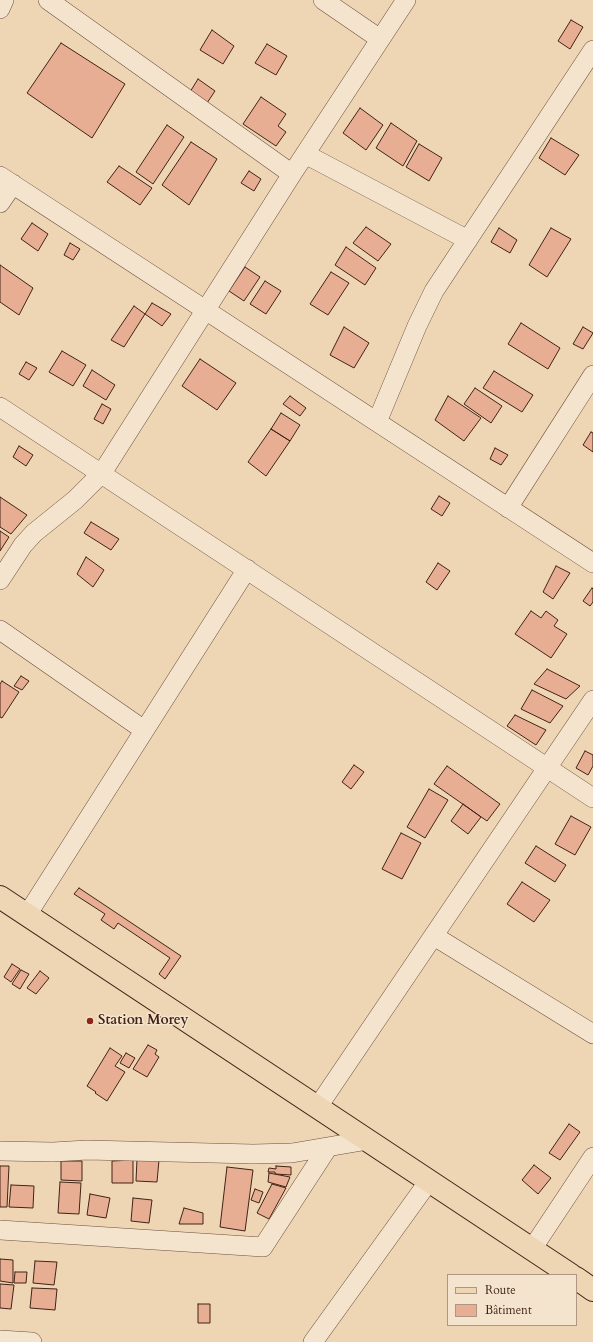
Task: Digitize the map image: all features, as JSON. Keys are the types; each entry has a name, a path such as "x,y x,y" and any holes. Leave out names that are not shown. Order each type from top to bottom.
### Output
{"main road":[{"path":"0,897 570,1274"},
{"path":"577,1279 593,1290"}],"street":[{"path":"0,9 4,0"},
{"path":"48,0 292,174"},
{"path":"323,0 380,39"},
{"path":"0,580 26,541 76,500 102,473 292,174 406,0"},
{"path":"377,422 434,291 593,50"},
{"path":"305,154 468,240"},
{"path":"0,204 6,180 593,563"},
{"path":"508,508 593,375"},
{"path":"0,406 593,798"},
{"path":"26,915 247,569"},
{"path":"0,630 144,730"},
{"path":"317,1108 593,700"},
{"path":"434,936 593,1034"},
{"path":"0,1151 53,1152 87,1150 253,1154 292,1152 368,1140"},
{"path":"0,1230 263,1247 328,1147"},
{"path":"532,1249 593,1156"},
{"path":"313,1342 429,1181"},
{"path":"0,1340 32,1342"}],"building":[{"path":"571,20 583,27 570,49 558,41"},
{"path":"212,30 234,46 223,64 200,50"},
{"path":"61,43 125,84 92,138 27,93"},
{"path":"267,44 287,56 276,75 255,63"},
{"path":"198,79 215,91 207,103 190,92"},
{"path":"261,97 286,114 278,126 286,132 276,146 243,124"},
{"path":"360,108 383,125 366,150 343,133"},
{"path":"391,123 417,141 403,166 376,148"},
{"path":"167,125 184,137 153,184 136,172"},
{"path":"551,138 579,155 565,175 539,158"},
{"path":"191,142 217,159 189,205 162,185"},
{"path":"419,144 442,158 429,181 406,167"},
{"path":"119,166 152,188 140,205 107,182"},
{"path":"249,171 261,179 254,191 241,183"},
{"path":"32,223 48,234 38,251 21,239"},
{"path":"366,227 391,244 378,261 353,243"},
{"path":"499,228 517,240 510,253 491,242"},
{"path":"551,228 571,239 547,277 529,265"},
{"path":"70,243 80,249 73,260 64,255"},
{"path":"346,247 376,268 365,285 335,265"},
{"path":"0,265 33,288 19,315 0,302"},
{"path":"245,267 260,277 244,301 229,291"},
{"path":"331,272 349,283 328,315 310,304"},
{"path":"265,281 281,291 266,314 250,304"},
{"path":"152,303 171,314 162,326 145,314"},
{"path":"134,306 145,314 124,347 111,340"},
{"path":"521,323 560,348 548,369 508,344"},
{"path":"344,327 369,343 354,368 330,355"},
{"path":"583,327 593,333 583,349 573,344"},
{"path":"62,351 86,365 73,386 49,372"},
{"path":"200,359 236,383 217,410 182,386"},
{"path":"26,362 37,368 29,380 19,374"},
{"path":"92,370 115,385 106,400 83,386"},
{"path":"494,371 533,395 522,412 483,388"},
{"path":"475,388 502,406 491,423 464,404"},
{"path":"290,396 306,408 300,416 283,404"},
{"path":"448,396 481,418 464,441 435,420"},
{"path":"102,404 111,409 103,424 94,419"},
{"path":"281,413 300,425 290,441 271,429"},
{"path":"271,429 290,441 266,476 248,462"},
{"path":"591,432 593,433 593,452 583,445"},
{"path":"19,446 33,455 26,466 13,457"},
{"path":"495,448 508,455 501,465 490,459"},
{"path":"439,496 450,503 442,516 431,509"},
{"path":"0,497 27,515 11,534 0,527"},
{"path":"91,522 119,539 111,550 84,533"},
{"path":"0,531 9,537 0,551"},
{"path":"86,557 104,570 93,587 77,574"},
{"path":"438,563 450,571 437,590 426,582"},
{"path":"556,566 570,573 553,599 543,592"},
{"path":"592,588 593,602 590,606 583,601"},
{"path":"531,611 541,618 546,611 558,620 554,626 567,634 551,658 515,634"},
{"path":"547,669 580,686 566,699 534,684"},
{"path":"21,676 29,681 22,690 14,686"},
{"path":"2,681 19,692 2,718 0,717 0,684"},
{"path":"532,690 563,706 550,723 521,709"},
{"path":"515,715 546,730 536,745 507,726"},
{"path":"585,751 593,755 593,766 588,775 576,768"},
{"path":"354,765 364,772 351,789 342,782"},
{"path":"447,766 500,804 487,821 434,784"},
{"path":"429,789 448,800 425,838 407,827"},
{"path":"463,804 481,817 468,834 451,821"},
{"path":"571,816 591,827 575,855 555,844"},
{"path":"401,833 421,843 402,879 382,869"},
{"path":"536,846 566,865 555,882 525,863"},
{"path":"522,882 550,900 534,922 507,904"},
{"path":"79,888 181,956 165,979 159,974 170,958 118,923 114,929 101,920 105,914 74,894"},
{"path":"12,964 20,969 11,982 4,977"},
{"path":"21,970 29,974 20,989 12,984"},
{"path":"40,971 49,978 36,994 27,988"},
{"path":"148,1045 157,1050 155,1054 159,1057 147,1077 133,1069"},
{"path":"110,1048 122,1056 115,1066 125,1072 107,1101 87,1086"},
{"path":"126,1053 135,1058 129,1068 120,1063"},
{"path":"569,1124 580,1132 560,1160 549,1153"},
{"path":"137,1159 159,1160 157,1182 136,1181"},
{"path":"133,1160 133,1183 112,1183 112,1161"},
{"path":"61,1161 82,1161 82,1181 61,1180"},
{"path":"534,1165 551,1178 538,1194 522,1180"},
{"path":"0,1166 9,1166 7,1207 0,1207"},
{"path":"276,1166 291,1167 291,1175 268,1172 269,1168 276,1169"},
{"path":"227,1167 253,1170 245,1231 220,1227"},
{"path":"269,1173 290,1177 286,1187 268,1182"},
{"path":"60,1182 81,1183 79,1214 58,1213"},
{"path":"272,1184 286,1188 269,1219 257,1213"},
{"path":"11,1185 34,1186 33,1208 9,1207"},
{"path":"255,1189 263,1192 259,1203 251,1200"},
{"path":"90,1194 110,1198 106,1218 87,1215"},
{"path":"133,1198 152,1200 149,1223 131,1221"},
{"path":"184,1208 203,1213 203,1224 179,1224"},
{"path":"0,1259 13,1260 13,1283 0,1281"},
{"path":"35,1261 57,1262 54,1285 33,1283"},
{"path":"15,1272 27,1272 26,1283 14,1283"},
{"path":"0,1284 14,1285 11,1309 0,1308"},
{"path":"32,1288 57,1289 55,1310 30,1308"},
{"path":"198,1304 210,1304 210,1323 198,1323"}],"place":[{"name":"Station Morey","path":"90,1021"}]}
